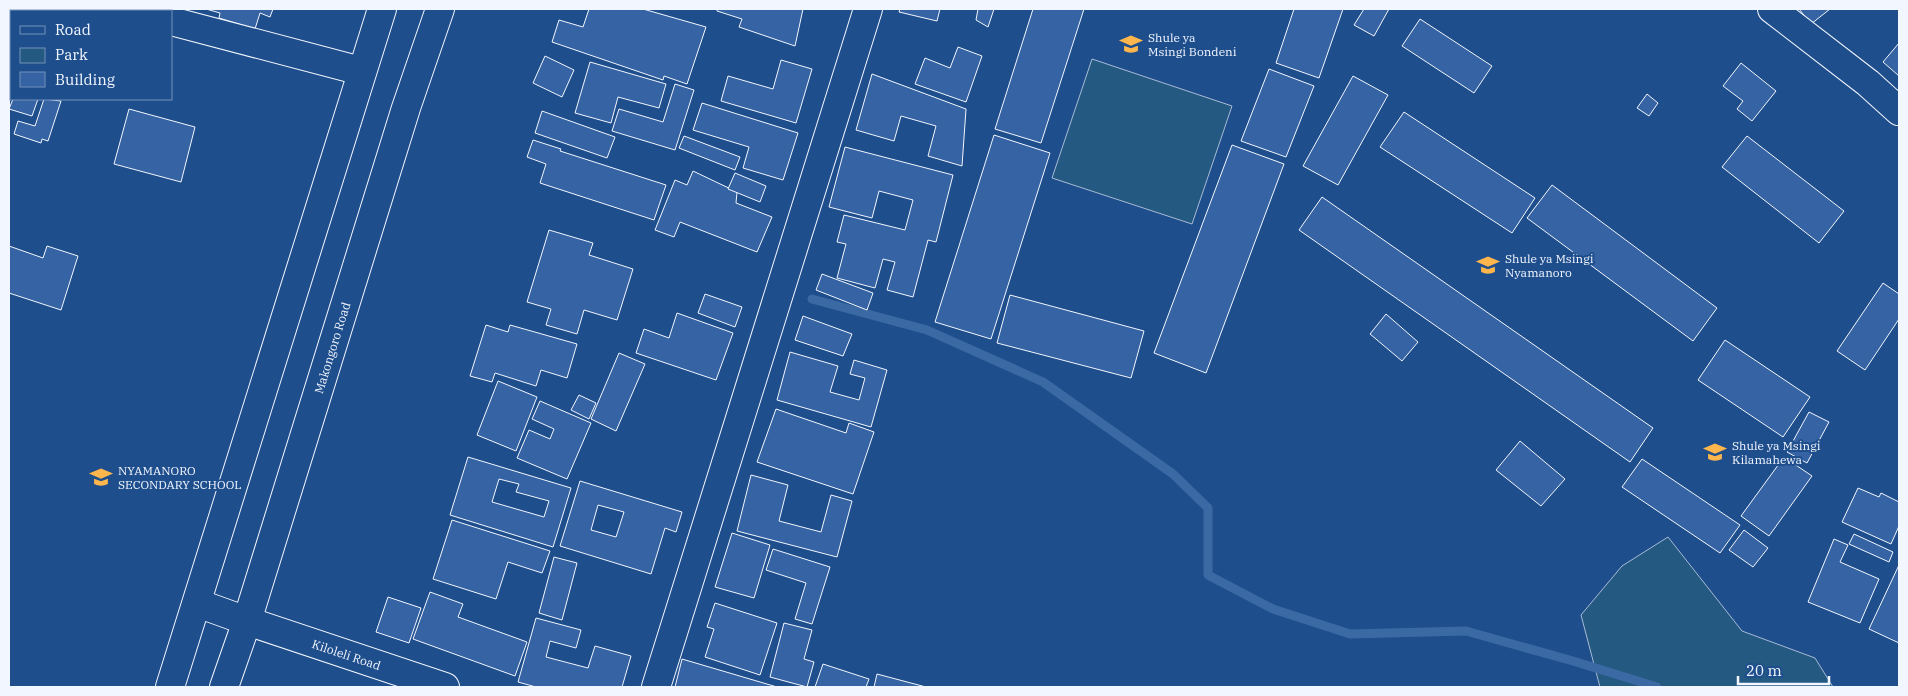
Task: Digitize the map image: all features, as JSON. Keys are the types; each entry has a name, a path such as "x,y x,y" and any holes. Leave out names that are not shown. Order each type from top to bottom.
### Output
{"main road":[{"path":"170,687 382,9"},
{"name":"Makongoro Road","path":"224,687 247,621 403,118 440,9"},
{"path":"656,687 868,9"},
{"path":"1772,9 1868,83 1899,111"},
{"path":"172,21 362,71"},
{"name":"Kiloleli Road","path":"197,603 445,687"}],"green space":[{"path":"1092,59 1232,106 1192,224 1052,178"},
{"path":"1668,537 1742,631 1815,658 1833,687 1600,687 1581,615 1622,566"}],"building":[{"path":"206,9 273,9 270,17 260,13 255,29 219,18 220,13"},
{"path":"589,9 643,9 706,27 687,84 664,76 663,80 552,42 559,20 583,27"},
{"path":"717,9 803,9 795,46 739,27 742,19 717,11"},
{"path":"900,9 940,9 937,21 899,12"},
{"path":"978,9 994,9 988,27 976,20"},
{"path":"1033,9 1084,9 1041,143 995,129"},
{"path":"1294,9 1343,9 1319,78 1276,63"},
{"path":"1364,9 1389,9 1374,36 1354,25"},
{"path":"1799,9 1830,9 1811,24"},
{"path":"1420,19 1492,66 1474,93 1402,46"},
{"path":"9,20 10,94 9,94"},
{"path":"1899,43 1899,76 1883,62"},
{"path":"958,47 982,56 966,102 915,84 925,58 950,68"},
{"path":"545,56 574,70 562,97 533,83"},
{"path":"781,60 812,69 796,123 721,101 728,76 773,89"},
{"path":"590,62 666,84 659,108 618,97 611,123 575,113"},
{"path":"1741,63 1776,91 1752,121 1737,109 1743,101 1723,86"},
{"path":"1269,69 1314,86 1286,157 1241,141"},
{"path":"872,74 966,109 962,166 928,156 936,126 901,116 894,141 856,130"},
{"path":"1353,76 1388,95 1338,185 1303,166"},
{"path":"675,84 694,90 675,150 612,131 619,109 663,122"},
{"path":"1647,94 1658,103 1649,116 1637,108"},
{"path":"13,100 38,100 32,116 9,109"},
{"path":"44,100 61,101 48,141 42,139 41,143 14,134 18,121 35,126"},
{"path":"702,103 798,133 783,180 743,168 749,147 693,130"},
{"path":"129,109 195,127 181,182 114,164"},
{"path":"542,111 615,137 607,158 535,133"},
{"path":"1404,112 1535,198 1512,233 1380,147"},
{"path":"994,135 1050,153 991,339 935,322"},
{"path":"684,136 740,157 735,170 679,148"},
{"path":"1747,136 1844,211 1819,243 1722,167"},
{"path":"533,140 561,149 560,151 666,185 654,220 540,183 546,164 527,157"},
{"path":"1232,145 1284,164 1206,373 1154,353"},
{"path":"845,147 953,175 936,242 928,240 913,297 887,290 895,262 883,259 875,288 837,278 846,244 837,242 844,215 905,230 913,200 879,191 872,218 829,207"},
{"path":"693,171 737,192 736,203 772,217 757,252 680,222 674,237 655,230 675,180 687,185"},
{"path":"735,173 766,186 760,202 728,189"},
{"path":"1552,185 1717,308 1693,341 1527,218"},
{"path":"1322,197 1653,428 1630,462 1299,230"},
{"path":"549,230 593,243 589,255 633,269 617,320 584,310 577,334 546,325 551,309 527,302"},
{"path":"9,246 43,258 47,246 78,256 61,310 9,293"},
{"path":"822,274 873,293 867,310 816,290"},
{"path":"1883,283 1899,294 1899,319 1865,370 1837,351"},
{"path":"705,294 742,307 735,327 698,313"},
{"path":"1010,295 1144,331 1131,378 997,343"},
{"path":"677,313 733,333 716,380 636,353 644,329 669,338"},
{"path":"1386,314 1418,342 1402,361 1370,334"},
{"path":"803,316 852,334 843,356 795,340"},
{"path":"486,325 508,332 510,325 577,344 567,378 541,370 536,386 495,373 492,382 470,376"},
{"path":"1725,340 1810,397 1783,437 1698,380"},
{"path":"790,352 838,366 830,392 859,400 865,378 850,374 854,360 887,370 871,427 777,400"},
{"path":"619,353 645,364 616,431 591,419"},
{"path":"498,381 537,397 516,451 477,435"},
{"path":"579,395 596,403 589,419 571,410"},
{"path":"540,401 591,423 567,479 517,458 529,430 550,439 554,429 532,419"},
{"path":"776,409 846,433 849,423 874,432 853,494 757,462"},
{"path":"1809,412 1829,422 1807,463 1787,452"},
{"path":"1520,441 1565,479 1541,506 1496,470"},
{"path":"468,457 571,488 553,547 450,515","holes":["499,479 519,484 516,492 549,501 544,517 492,502"]},
{"path":"1784,457 1812,476 1769,536 1741,516"},
{"path":"1642,459 1740,525 1720,553 1622,487"},
{"path":"751,475 788,485 779,521 821,532 831,495 852,501 837,557 737,531"},
{"path":"580,481 682,512 676,532 665,528 651,574 560,546","holes":["598,505 624,512 616,537 591,530"]},
{"path":"1858,488 1879,497 1881,493 1899,502 1899,526 1891,544 1842,522"},
{"path":"452,520 550,551 542,573 508,562 496,599 433,579"},
{"path":"1744,530 1768,548 1753,567 1729,550"},
{"path":"732,533 770,545 754,598 715,587"},
{"path":"1854,534 1893,552 1889,562 1849,544"},
{"path":"1834,539 1848,545 1840,562 1879,579 1860,623 1808,602"},
{"path":"773,549 830,567 812,624 795,619 806,583 766,570"},
{"path":"554,557 577,563 562,620 539,613"},
{"path":"1899,565 1899,643 1869,629"},
{"path":"430,592 463,604 458,617 527,642 515,676 413,639"},
{"path":"388,597 421,608 409,643 376,632"},
{"path":"715,603 777,623 760,675 705,657 714,629 707,627"},
{"path":"536,618 581,630 576,648 550,641 546,657 588,668 595,646 631,656 622,687 536,687 518,682"},
{"path":"784,623 812,630 804,659 814,662 807,687 770,677"},
{"path":"682,659 777,687 675,687"},
{"path":"823,664 869,679 866,687 815,687"},
{"path":"877,674 926,687 874,687"}],"waterway":[{"path":"812,299 927,330 1043,382 1173,474 1208,508 1208,575 1273,609 1350,634 1466,631 1657,687"}],"place":[{"name":"Shule ya Msingi Bondeni","path":"1131,44"},
{"name":"Shule ya Msingi Nyamanoro","path":"1488,265"},
{"name":"Shule ya Msingi Kilamahewa","path":"1715,452"},
{"name":"NYAMANORO SECONDARY SCHOOL","path":"101,477"}]}
